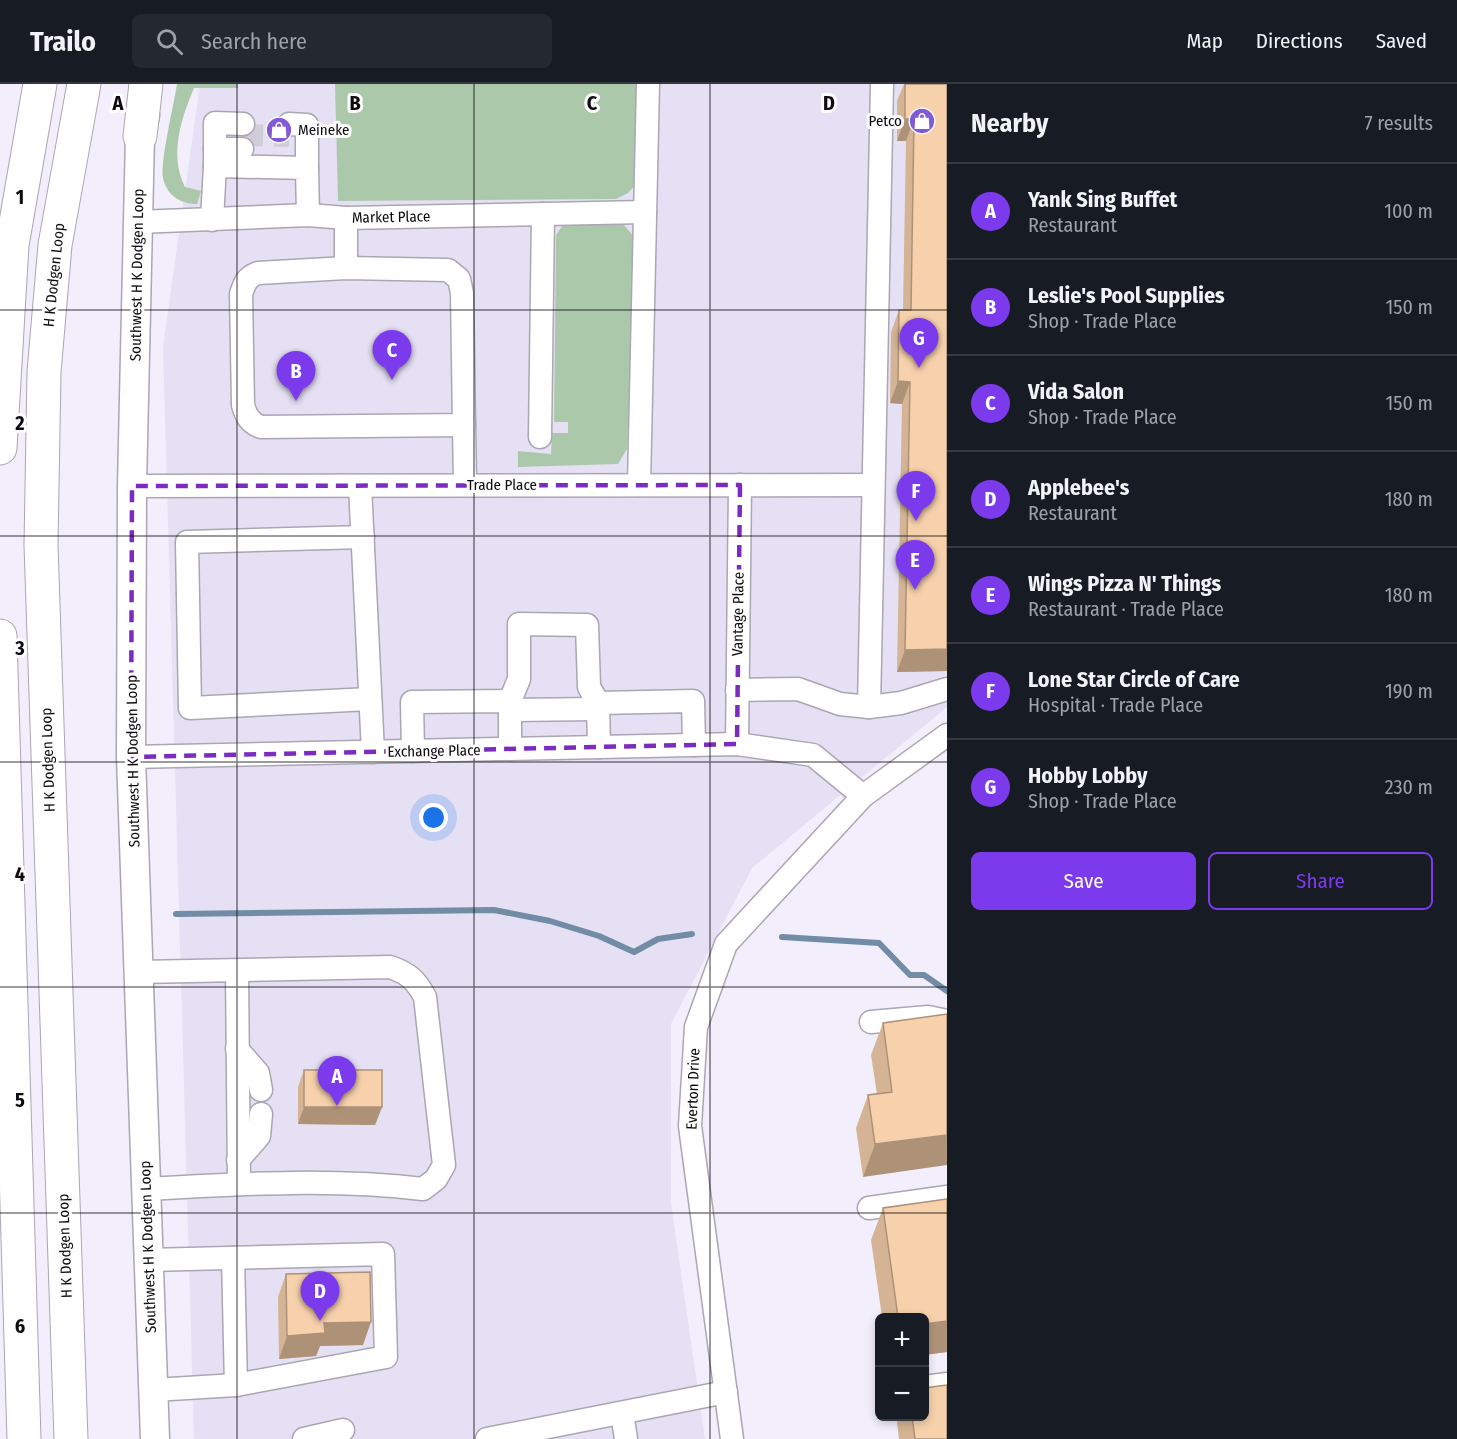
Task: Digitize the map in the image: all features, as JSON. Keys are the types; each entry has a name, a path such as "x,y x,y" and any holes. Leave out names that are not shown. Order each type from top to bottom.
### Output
{"highway":[{"path":"0,447 12,245 40,84"},
{"name":"H K Dodgen Loop","path":"71,1439 41,545 44,372 55,245 84,84"},
{"path":"140,136 146,84"},
{"path":"0,636 24,1439"}],"main road":[{"name":"Southwest H K Dodgen Loop","path":"153,84 140,136 132,486 131,757 155,1439"}],"street":[{"path":"639,485 648,84"},
{"path":"869,706 882,84"},
{"path":"215,150 242,136"},
{"path":"215,150 298,144 308,215"},
{"path":"212,220 215,150"},
{"name":"Market Place","path":"138,222 308,215 345,218 645,212"},
{"path":"540,436 543,214"},
{"path":"345,218 346,268"},
{"path":"464,425 261,427 253,424 246,416 243,405 241,294 245,282 250,276 258,273 346,268 448,270 459,279 462,293 465,485"},
{"name":"Vantage Place","path":"736,744 740,485"},
{"name":"Trade Place","path":"132,486 872,485"},
{"path":"360,486 373,752"},
{"path":"363,537 187,542 190,708 370,699"},
{"path":"510,749 510,706 519,679 519,624 587,625 589,687 598,706 598,747"},
{"path":"737,690 798,689 840,705 869,706 901,703 947,689"},
{"path":"413,751 412,702 510,706 598,706 693,701 694,745"},
{"name":"Everton Drive","path":"732,1439 690,1126 696,1027 726,944 863,796 947,735"},
{"name":"Exchange Place","path":"131,757 736,744 813,755 863,796"},
{"path":"139,972 390,967 406,972 417,982 424,997 444,1165 436,1179 423,1189 392,1185 239,1184 146,1190"},
{"path":"237,971 239,1184"},
{"path":"871,1022 928,1017 947,1021"},
{"path":"237,1049 258,1073 261,1090"},
{"path":"238,1160 259,1136 261,1114"},
{"path":"869,1208 947,1197"},
{"path":"149,1260 383,1254 386,1357 236,1385 154,1390"},
{"path":"233,1258 236,1385"},
{"path":"929,1386 947,1384"},
{"path":"487,1439 726,1392"},
{"path":"622,1413 626,1439"},
{"path":"304,1439 343,1430"}],"highlighted area":[{"path":"740,485 737,744 131,757 132,486"}],"shaded area":[{"path":"200,84 947,84 947,707 752,868 671,1024 671,1203 705,1439 194,1439 163,347"}],"green space":[{"path":"177,84 238,84 238,88 194,88 185,112 177,150 178,162 185,187 201,191 197,204 176,198 168,190 163,178 165,146"},
{"path":"335,84 638,84 637,183 628,193 616,199 338,201"},
{"path":"563,225 624,225 635,238 627,449 618,464 518,467 518,451 551,454 552,433 568,433 568,422 554,422 556,235"}],"building":[{"path":"905,84 947,84 947,649 905,650 910,382 898,381 899,310 911,310 914,119 905,119"},
{"path":"947,1014 947,1135 875,1144 868,1095 892,1092 883,1023"},
{"path":"304,1070 382,1070 382,1107 304,1107"},
{"path":"947,1199 947,1321 929,1323 929,1313 897,1313 883,1208"},
{"path":"370,1272 371,1322 324,1323 325,1333 287,1336 286,1274"},
{"path":"947,1385 947,1439 915,1439 913,1421 929,1421 929,1387"}],"waterway":[{"path":"176,914 494,910 550,921 599,936 634,952 658,939 692,934"},
{"path":"782,937 879,943 910,975 924,975 947,991"}],"tunnel":[{"path":"241,135 289,136"}],"place":[{"name":"Petco","path":"922,121"},
{"name":"Meineke","path":"279,130"},
{"name":"Hobby Lobby","path":"919,368"},
{"name":"Vida Salon","path":"392,380"},
{"name":"Leslie's Pool Supplies","path":"296,401"},
{"name":"Lone Star Circle of Care","path":"916,521"},
{"name":"Wings Pizza N' Things","path":"915,590"},
{"name":"Yank Sing Buffet","path":"337,1106"},
{"name":"Applebee's","path":"320,1321"}]}
